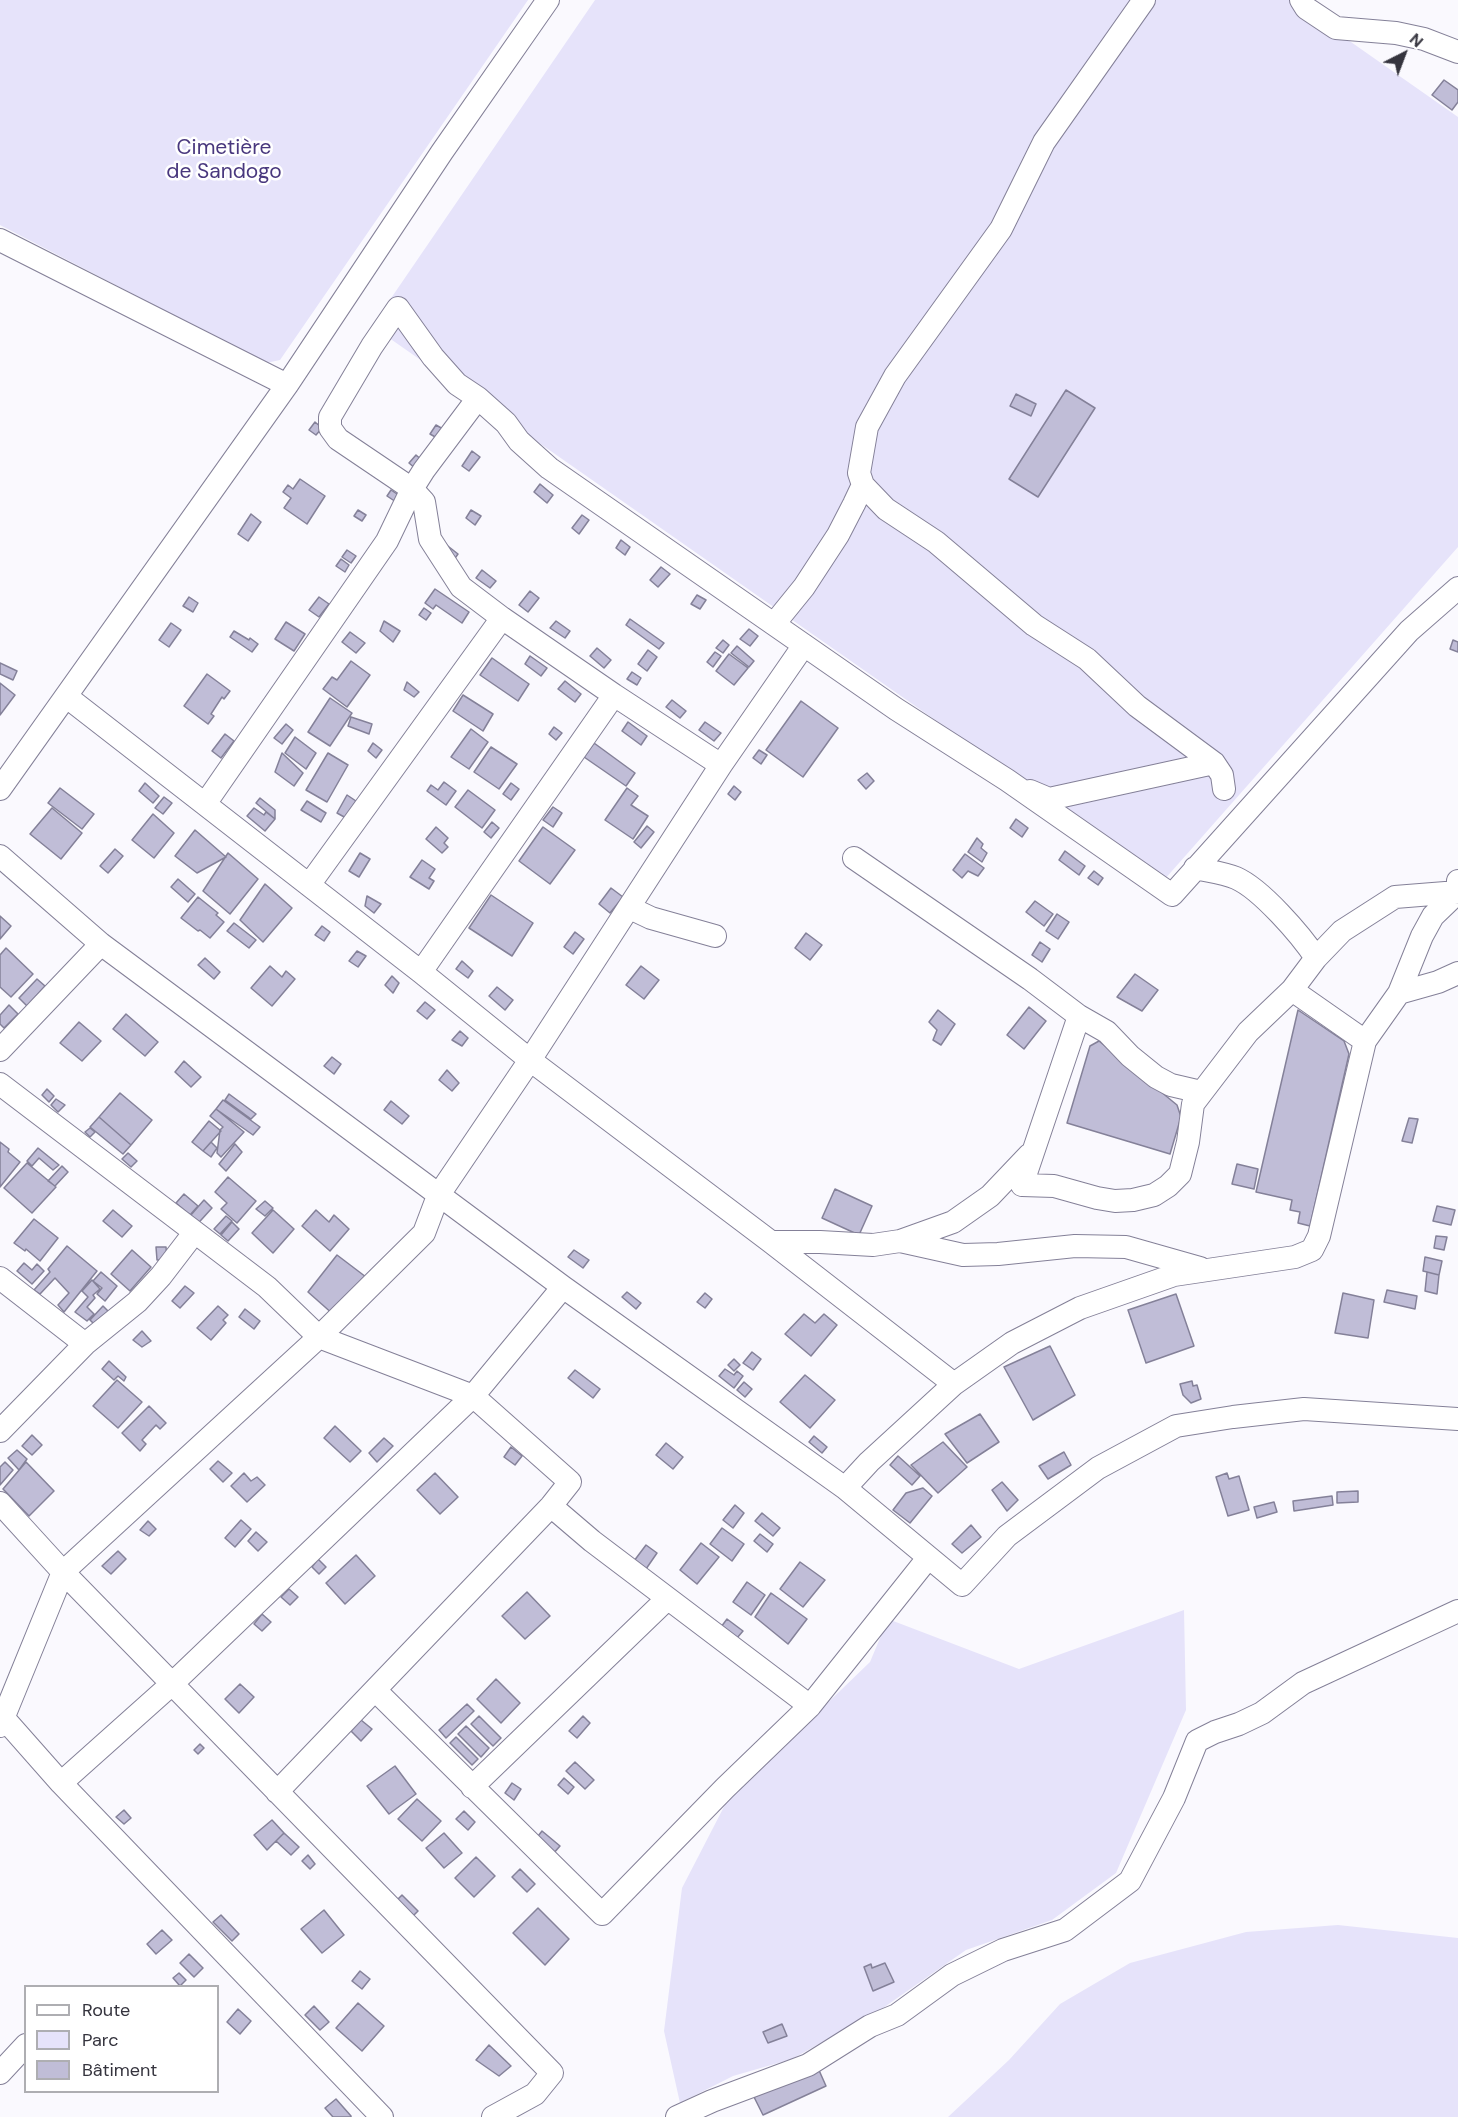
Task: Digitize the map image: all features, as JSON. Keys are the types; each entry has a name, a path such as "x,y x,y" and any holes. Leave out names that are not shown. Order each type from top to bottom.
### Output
{"street":[{"path":"0,789 287,385 442,152 548,0"},
{"path":"1144,0 1044,142 1001,229 895,376 867,427 859,473 862,485 886,509 936,542 1034,625 1087,659 1137,706 1214,763 1222,775 1224,789"},
{"path":"1300,0 1306,8 1336,27 1406,35 1458,52"},
{"path":"0,240 287,385"},
{"path":"721,765 614,695 461,587 430,539 424,502 412,489 338,439 330,428 330,417 334,409 398,308 412,329 457,384 478,398 506,423 519,441 549,468 896,709 1007,780 1172,895 1409,631 1458,588"},
{"path":"205,804 387,541 412,489 424,470 478,398"},
{"path":"774,624 804,587 838,535 862,485"},
{"path":"309,885 502,618"},
{"path":"382,2117 1,1720 63,1572 319,1337 424,1233 438,1196 630,908 721,765 804,645"},
{"path":"421,972 614,695"},
{"path":"67,697 421,972 530,1060 954,1384"},
{"path":"1007,780 1049,799 1214,763"},
{"path":"0,856 102,944 438,1196 845,1488 962,1585 1007,1536 1098,1468 1176,1426 1304,1409 1458,1419"},
{"path":"854,858 1030,979 1079,1016 1107,1032 1130,1056 1156,1077 1171,1085 1201,1092"},
{"path":"1195,868 1235,878 1248,884 1302,937 1316,958"},
{"path":"1079,1016 1022,1185 1054,1186 1115,1201 1154,1195 1180,1174 1188,1142 1192,1104 1248,1032 1292,990 1316,958 1342,931 1395,897 1457,891"},
{"path":"845,1488 868,1462 954,1384 1012,1343 1080,1308 1174,1275 1295,1257 1312,1250 1319,1236 1365,1041 1399,993 1422,936 1433,916 1457,891"},
{"path":"630,908 651,918 714,936"},
{"path":"0,1050 102,944"},
{"path":"1399,993 1438,982 1458,973"},
{"path":"1292,990 1365,1041"},
{"path":"0,1084 267,1287 319,1337 473,1396 570,1482 551,1506 277,1792"},
{"path":"771,1242 873,1245 900,1241 953,1221 990,1196 1033,1150"},
{"path":"0,1431 85,1344 137,1302 161,1276 194,1233"},
{"path":"900,1241 963,1255 998,1254 1075,1246 1126,1247 1207,1270"},
{"path":"0,1278 85,1344"},
{"path":"61,1783 173,1683 473,1396 563,1287"},
{"path":"0,1503 63,1572 552,2073 535,2094 493,2117"},
{"path":"551,1506 592,1541 810,1707"},
{"path":"375,1690 602,1914 725,1788 810,1707 928,1558"},
{"path":"472,1787 667,1599"},
{"path":"677,2117 808,2064 870,2026 897,2015 952,1975 1003,1950 1065,1930 1130,1881 1174,1798 1197,1741 1262,1713 1303,1683 1458,1611"},
{"path":"0,2073 24,2047"}],"green space":[{"name":"Cimetière de Sandogo","path":"0,0 528,0 280,360 266,363 0,225"},
{"path":"595,0 1291,0 1458,117 1458,547 1164,880 372,326"},
{"path":"1184,1610 1186,1710 1116,1873 1052,1920 966,1950 883,2008 792,2059 733,2076 680,2103 664,2031 682,1888 728,1799 870,1662 888,1619 1019,1669"},
{"path":"1338,1925 1458,1938 1458,2117 948,2117 1009,2060 1060,2004 1130,1963 1246,1932"}],"building":[{"path":"1444,80 1458,90 1458,102 1452,110 1432,95"},
{"path":"1066,390 1095,408 1038,497 1009,479"},
{"path":"1016,394 1036,404 1031,416 1010,406"},
{"path":"315,422 322,428 316,435 309,430"},
{"path":"436,425 443,429 437,438 430,434"},
{"path":"472,451 480,457 469,471 462,466"},
{"path":"416,455 423,461 416,469 409,463"},
{"path":"300,479 325,496 307,524 284,508 291,498 283,492 288,485 293,489"},
{"path":"540,484 553,495 547,503 534,492"},
{"path":"391,490 400,496 396,502 387,496"},
{"path":"358,510 366,515 362,521 354,516"},
{"path":"471,510 481,516 475,525 466,518"},
{"path":"251,514 261,522 248,541 238,534"},
{"path":"582,515 589,520 579,534 572,528"},
{"path":"621,540 630,547 625,555 616,548"},
{"path":"444,543 458,554 453,561"},
{"path":"347,550 356,556 351,563 342,557"},
{"path":"341,559 349,565 345,572 336,566"},
{"path":"661,567 670,574 658,587 650,580"},
{"path":"482,570 496,581 490,588 476,578"},
{"path":"435,589 469,612 462,623 436,605 433,609 425,603"},
{"path":"530,591 539,598 528,612 519,605"},
{"path":"697,595 706,600 700,609 691,604"},
{"path":"189,597 198,603 193,612 183,606"},
{"path":"319,597 329,604 319,617 309,610"},
{"path":"424,608 431,613 426,620 419,615"},
{"path":"630,619 664,643 659,649 626,625"},
{"path":"384,621 400,631 393,642 380,631"},
{"path":"556,621 570,631 565,638 550,628"},
{"path":"286,622 305,634 294,651 275,639"},
{"path":"171,623 181,630 169,647 159,640"},
{"path":"749,629 758,636 750,646 740,639"},
{"path":"234,631 258,644 252,652 230,637"},
{"path":"350,632 365,643 356,653 342,642"},
{"path":"723,640 729,645 723,653 716,648"},
{"path":"1453,640 1458,642 1458,652 1450,649"},
{"path":"737,646 754,661 749,667 731,653"},
{"path":"597,648 611,660 604,668 590,656"},
{"path":"648,650 657,657 647,671 638,664"},
{"path":"715,652 721,656 713,667 707,662"},
{"path":"729,654 748,668 734,685 716,671"},
{"path":"530,656 547,668 541,676 525,664"},
{"path":"492,658 529,684 518,701 480,675"},
{"path":"351,661 370,675 347,707 323,689 332,677 337,680"},
{"path":"0,663 17,671 13,680 0,674"},
{"path":"632,672 641,678 637,685 627,679"},
{"path":"207,674 230,691 224,699 222,697 211,714 214,716 208,724 184,706"},
{"path":"565,681 581,694 575,702 558,689"},
{"path":"407,682 419,692 414,697 404,690"},
{"path":"0,683 15,695 0,715"},
{"path":"463,695 493,714 483,731 453,711"},
{"path":"330,698 352,713 330,746 308,732"},
{"path":"672,700 686,711 680,718 666,707"},
{"path":"801,701 838,728 803,777 766,750"},
{"path":"351,717 372,724 369,734 348,726"},
{"path":"628,722 647,736 641,745 622,731"},
{"path":"705,722 721,733 714,741 699,730"},
{"path":"286,724 293,730 282,744 274,738"},
{"path":"554,727 562,733 556,740 549,734"},
{"path":"471,729 488,742 469,769 451,757"},
{"path":"225,734 234,741 221,758 212,751"},
{"path":"295,737 316,753 306,769 285,753"},
{"path":"373,743 382,750 376,758 368,751"},
{"path":"594,743 635,773 626,786 584,757"},
{"path":"491,747 517,764 499,789 474,772"},
{"path":"759,750 767,755 761,764 753,758"},
{"path":"282,753 303,773 294,786 275,772"},
{"path":"328,753 348,765 327,802 306,790"},
{"path":"867,773 874,781 866,789 858,780"},
{"path":"444,782 456,791 446,805 427,791 431,785 438,790"},
{"path":"145,783 159,796 153,803 139,791"},
{"path":"511,783 519,789 511,800 503,794"},
{"path":"734,786 741,792 735,800 728,794"},
{"path":"60,788 94,814 82,829 48,803"},
{"path":"627,788 638,796 631,805 648,816 633,839 605,820"},
{"path":"468,790 495,810 482,828 455,807"},
{"path":"347,795 356,801 346,818 337,813"},
{"path":"164,797 172,803 163,814 155,808"},
{"path":"260,798 275,810 275,819 256,803"},
{"path":"307,801 326,813 321,822 301,810"},
{"path":"553,807 562,813 553,827 543,820"},
{"path":"52,808 82,833 61,859 30,834"},
{"path":"254,808 264,815 266,812 275,819 265,831 247,816"},
{"path":"153,814 174,833 154,858 132,840"},
{"path":"1016,819 1028,828 1022,837 1010,828"},
{"path":"492,822 499,828 491,838 484,832"},
{"path":"647,826 654,832 641,848 634,842"},
{"path":"436,827 448,838 444,843 448,847 442,853 426,839"},
{"path":"543,827 575,850 550,884 519,861"},
{"path":"195,830 226,857 197,873 175,856"},
{"path":"977,838 983,844 981,848 987,853 982,862 968,852"},
{"path":"115,849 123,856 108,873 100,866"},
{"path":"1065,851 1085,866 1079,875 1059,860"},
{"path":"228,853 258,879 230,914 203,891"},
{"path":"360,853 370,859 359,877 349,871"},
{"path":"965,854 984,868 978,876 968,871 962,878 953,870"},
{"path":"422,860 435,869 429,878 434,881 429,889 410,877"},
{"path":"1094,871 1103,878 1098,885 1088,878"},
{"path":"178,879 195,894 188,902 171,887"},
{"path":"265,884 292,908 263,942 240,920"},
{"path":"611,888 623,897 610,913 599,904"},
{"path":"491,895 533,923 512,956 469,928"},
{"path":"367,896 381,904 374,913 365,906"},
{"path":"198,897 218,913 216,915 224,922 210,938 181,918"},
{"path":"1035,901 1053,914 1044,926 1026,912"},
{"path":"1057,914 1069,922 1058,939 1046,931"},
{"path":"0,916 11,926 0,939"},
{"path":"234,923 256,940 249,948 227,931"},
{"path":"322,926 330,932 324,941 315,935"},
{"path":"575,932 584,939 573,954 564,947"},
{"path":"806,933 822,945 810,960 795,948"},
{"path":"1040,942 1050,949 1042,962 1032,955"},
{"path":"6,948 33,974 11,997 0,987 0,955"},
{"path":"357,951 366,956 358,967 349,961"},
{"path":"205,958 220,972 214,979 198,965"},
{"path":"462,961 473,971 468,978 456,969"},
{"path":"270,966 282,977 286,971 295,979 272,1006 251,988"},
{"path":"641,966 659,980 644,999 626,985"},
{"path":"1135,974 1158,990 1142,1011 1117,997"},
{"path":"392,976 399,983 393,993 385,985"},
{"path":"37,979 45,986 27,1006 19,998"},
{"path":"497,987 513,1000 505,1010 489,996"},
{"path":"425,1002 435,1010 427,1019 417,1011"},
{"path":"9,1005 18,1014 4,1028 0,1024 0,1015"},
{"path":"1029,1007 1046,1021 1024,1049 1007,1035"},
{"path":"938,1010 955,1024 941,1045 933,1040 937,1030 929,1022"},
{"path":"1298,1010 1344,1041 1349,1054 1310,1226 1298,1223 1300,1212 1290,1210 1292,1200 1256,1192"},
{"path":"126,1014 158,1042 145,1056 113,1029"},
{"path":"79,1022 101,1041 82,1061 60,1043"},
{"path":"460,1031 468,1038 462,1046 452,1040"},
{"path":"1099,1041 1177,1105 1181,1117 1170,1154 1067,1123 1090,1046"},
{"path":"332,1057 341,1064 334,1074 324,1066"},
{"path":"184,1061 201,1077 191,1087 175,1072"},
{"path":"447,1070 459,1083 452,1091 439,1080"},
{"path":"47,1089 54,1096 49,1102 42,1095"},
{"path":"120,1093 152,1120 131,1145 99,1117"},
{"path":"229,1094 256,1114 251,1119 225,1100"},
{"path":"56,1099 65,1105 58,1112 51,1105"},
{"path":"223,1100 260,1127 253,1135 216,1109"},
{"path":"391,1101 409,1116 402,1124 384,1110"},
{"path":"216,1109 244,1132 221,1157 217,1153 220,1130 223,1127 210,1116"},
{"path":"99,1117 131,1145 123,1154 90,1127"},
{"path":"1409,1118 1418,1119 1412,1143 1402,1141"},
{"path":"209,1121 221,1131 203,1151 192,1142"},
{"path":"90,1128 95,1132 90,1137 85,1132"},
{"path":"0,1142 20,1162 0,1187"},
{"path":"211,1142 217,1148 211,1157 203,1151"},
{"path":"235,1144 242,1152 226,1171 219,1164"},
{"path":"38,1148 59,1165 53,1170 39,1158 32,1166 27,1161"},
{"path":"128,1153 137,1161 131,1167 122,1159"},
{"path":"27,1163 56,1187 32,1213 4,1188"},
{"path":"1237,1164 1258,1169 1254,1189 1232,1184"},
{"path":"62,1166 68,1172 55,1186 48,1181"},
{"path":"228,1177 256,1201 237,1223 221,1209 227,1203 215,1192"},
{"path":"835,1189 872,1206 859,1235 822,1218"},
{"path":"184,1194 198,1206 190,1215 176,1203"},
{"path":"204,1200 212,1208 192,1230 184,1223"},
{"path":"265,1201 273,1208 265,1216 256,1209"},
{"path":"1437,1206 1455,1210 1451,1225 1433,1221"},
{"path":"113,1210 132,1226 122,1237 103,1221"},
{"path":"273,1210 294,1229 273,1253 252,1233"},
{"path":"316,1210 329,1222 334,1215 349,1229 330,1251 302,1226"},
{"path":"226,1216 232,1221 220,1234 214,1229"},
{"path":"34,1219 58,1238 40,1261 26,1249 25,1251 14,1243"},
{"path":"232,1222 239,1229 228,1241 221,1235"},
{"path":"1436,1236 1447,1237 1444,1250 1434,1248"},
{"path":"67,1246 97,1271 64,1312 58,1305 69,1293 55,1278 40,1294 34,1290 50,1272 48,1269"},
{"path":"156,1247 166,1247 167,1260 157,1260"},
{"path":"132,1250 151,1267 130,1291 111,1274"},
{"path":"574,1250 589,1260 583,1268 568,1257"},
{"path":"337,1255 366,1277 334,1315 308,1292"},
{"path":"1425,1257 1442,1261 1439,1275 1423,1271"},
{"path":"24,1263 32,1270 37,1264 44,1271 32,1284 17,1271"},
{"path":"101,1272 117,1286 105,1301 97,1294 102,1288 93,1281"},
{"path":"1427,1272 1439,1275 1437,1294 1425,1291"},
{"path":"92,1280 100,1289 93,1295 95,1298 87,1307 94,1314 87,1321 75,1312 88,1297 82,1291"},
{"path":"185,1286 194,1293 180,1308 172,1301"},
{"path":"1387,1290 1417,1296 1415,1309 1384,1302"},
{"path":"627,1292 641,1303 636,1309 622,1297"},
{"path":"705,1293 712,1299 705,1308 697,1302"},
{"path":"1343,1293 1374,1300 1368,1338 1335,1333"},
{"path":"1176,1294 1194,1346 1146,1363 1128,1310"},
{"path":"103,1306 110,1313 97,1327 90,1320"},
{"path":"218,1306 228,1315 223,1320 226,1323 211,1340 197,1328"},
{"path":"245,1309 260,1321 254,1329 239,1317"},
{"path":"804,1314 815,1323 824,1314 837,1325 811,1356 785,1334"},
{"path":"142,1331 151,1341 142,1347 133,1340"},
{"path":"1050,1346 1075,1395 1033,1420 1004,1367"},
{"path":"752,1352 761,1359 753,1370 743,1363"},
{"path":"734,1359 740,1365 734,1371 728,1365"},
{"path":"109,1361 126,1377 124,1381 118,1376 114,1380 102,1369"},
{"path":"725,1369 734,1375 737,1371 743,1376 734,1388 719,1376"},
{"path":"575,1370 600,1389 593,1398 568,1378"},
{"path":"805,1375 835,1400 810,1428 780,1402"},
{"path":"117,1380 142,1402 118,1428 93,1406"},
{"path":"1192,1381 1193,1386 1197,1385 1201,1399 1191,1403 1183,1395 1180,1384"},
{"path":"744,1382 752,1389 745,1397 737,1390"},
{"path":"149,1406 166,1423 160,1429 156,1425 142,1440 146,1444 140,1451 122,1433"},
{"path":"980,1414 999,1442 967,1463 945,1434"},
{"path":"335,1426 361,1451 350,1462 324,1438"},
{"path":"32,1435 42,1445 32,1455 22,1446"},
{"path":"814,1436 827,1447 822,1453 809,1442"},
{"path":"384,1438 393,1446 377,1462 369,1453"},
{"path":"943,1442 967,1467 938,1493 911,1465"},
{"path":"666,1443 683,1457 673,1469 656,1455"},
{"path":"511,1447 522,1456 515,1465 504,1457"},
{"path":"17,1450 27,1459 19,1470 8,1458"},
{"path":"1064,1452 1071,1465 1048,1479 1039,1466"},
{"path":"898,1456 920,1476 912,1485 890,1465"},
{"path":"218,1461 232,1473 223,1482 210,1469"},
{"path":"5,1462 13,1470 0,1485 0,1467"},
{"path":"26,1462 54,1491 29,1516 3,1489"},
{"path":"244,1473 251,1481 257,1477 265,1485 247,1502 231,1486"},
{"path":"435,1473 458,1497 440,1514 417,1490"},
{"path":"1227,1473 1229,1479 1239,1476 1249,1510 1228,1516 1216,1477"},
{"path":"1002,1482 1018,1500 1007,1511 992,1490"},
{"path":"923,1488 932,1496 910,1523 893,1510 906,1493"},
{"path":"1358,1491 1358,1502 1337,1503 1337,1492"},
{"path":"1332,1496 1333,1505 1294,1511 1293,1501"},
{"path":"1274,1502 1277,1512 1257,1518 1254,1507"},
{"path":"735,1505 744,1513 733,1528 723,1520"},
{"path":"762,1513 780,1528 773,1536 755,1521"},
{"path":"241,1520 251,1529 235,1547 225,1538"},
{"path":"148,1521 156,1529 149,1536 140,1530"},
{"path":"971,1525 981,1537 962,1553 952,1544"},
{"path":"722,1528 744,1544 732,1561 710,1544"},
{"path":"256,1532 267,1542 258,1551 248,1541"},
{"path":"760,1534 773,1544 767,1552 754,1541"},
{"path":"701,1543 719,1557 697,1584 680,1570"},
{"path":"646,1545 657,1553 646,1569 634,1561"},
{"path":"118,1551 126,1559 111,1574 102,1566"},
{"path":"356,1555 375,1576 345,1604 326,1583"},
{"path":"318,1559 326,1567 319,1574 312,1567"},
{"path":"800,1562 825,1580 803,1607 780,1589"},
{"path":"747,1582 765,1595 751,1615 733,1602"},
{"path":"289,1589 298,1597 290,1605 281,1597"},
{"path":"527,1592 550,1616 525,1639 502,1616"},
{"path":"771,1593 807,1619 788,1644 755,1617"},
{"path":"262,1614 271,1622 262,1631 254,1624"},
{"path":"727,1619 743,1631 737,1638 721,1627"},
{"path":"496,1679 520,1703 501,1723 477,1699"},
{"path":"240,1684 254,1697 239,1713 225,1699"},
{"path":"467,1704 474,1711 446,1738 439,1730"},
{"path":"479,1716 501,1738 493,1746 471,1724"},
{"path":"583,1716 590,1723 577,1738 569,1731"},
{"path":"361,1720 372,1729 361,1741 351,1731"},
{"path":"466,1726 489,1748 481,1757 458,1734"},
{"path":"456,1737 478,1759 472,1765 450,1743"},
{"path":"200,1744 204,1748 198,1754 194,1750"},
{"path":"575,1762 594,1780 585,1789 566,1771"},
{"path":"395,1766 416,1794 389,1814 367,1786"},
{"path":"564,1778 574,1787 568,1794 558,1785"},
{"path":"512,1783 521,1789 514,1800 505,1793"},
{"path":"417,1799 441,1821 422,1841 398,1819"},
{"path":"124,1810 131,1818 124,1824 116,1817"},
{"path":"464,1811 475,1822 468,1830 456,1819"},
{"path":"272,1820 284,1833 267,1850 254,1835"},
{"path":"542,1831 560,1846 553,1854 535,1840"},
{"path":"284,1833 299,1847 291,1855 276,1841"},
{"path":"444,1833 462,1853 444,1868 426,1848"},
{"path":"308,1855 315,1864 310,1869 302,1861"},
{"path":"476,1857 495,1876 474,1897 455,1878"},
{"path":"520,1869 535,1884 527,1892 512,1877"},
{"path":"402,1895 418,1911 412,1917 395,1902"},
{"path":"538,1908 569,1939 545,1965 513,1933"},
{"path":"324,1910 344,1935 322,1953 301,1929"},
{"path":"221,1915 239,1934 232,1941 213,1922"},
{"path":"162,1930 172,1940 156,1954 147,1944"},
{"path":"189,1954 203,1968 194,1977 180,1963"},
{"path":"885,1963 894,1982 873,1991 864,1967 871,1964 872,1968"},
{"path":"360,1971 370,1979 362,1989 352,1981"},
{"path":"179,1973 186,1980 179,1985 173,1978"},
{"path":"358,2003 384,2026 362,2051 336,2028"},
{"path":"314,2006 329,2022 320,2030 305,2015"},
{"path":"238,2009 251,2021 240,2034 227,2022"},
{"path":"782,2024 787,2036 768,2043 763,2032"},
{"path":"489,2045 511,2066 499,2076 476,2060"},
{"path":"818,2068 826,2086 763,2115 754,2097"},
{"path":"336,2099 351,2117 333,2117 325,2108"}]}
